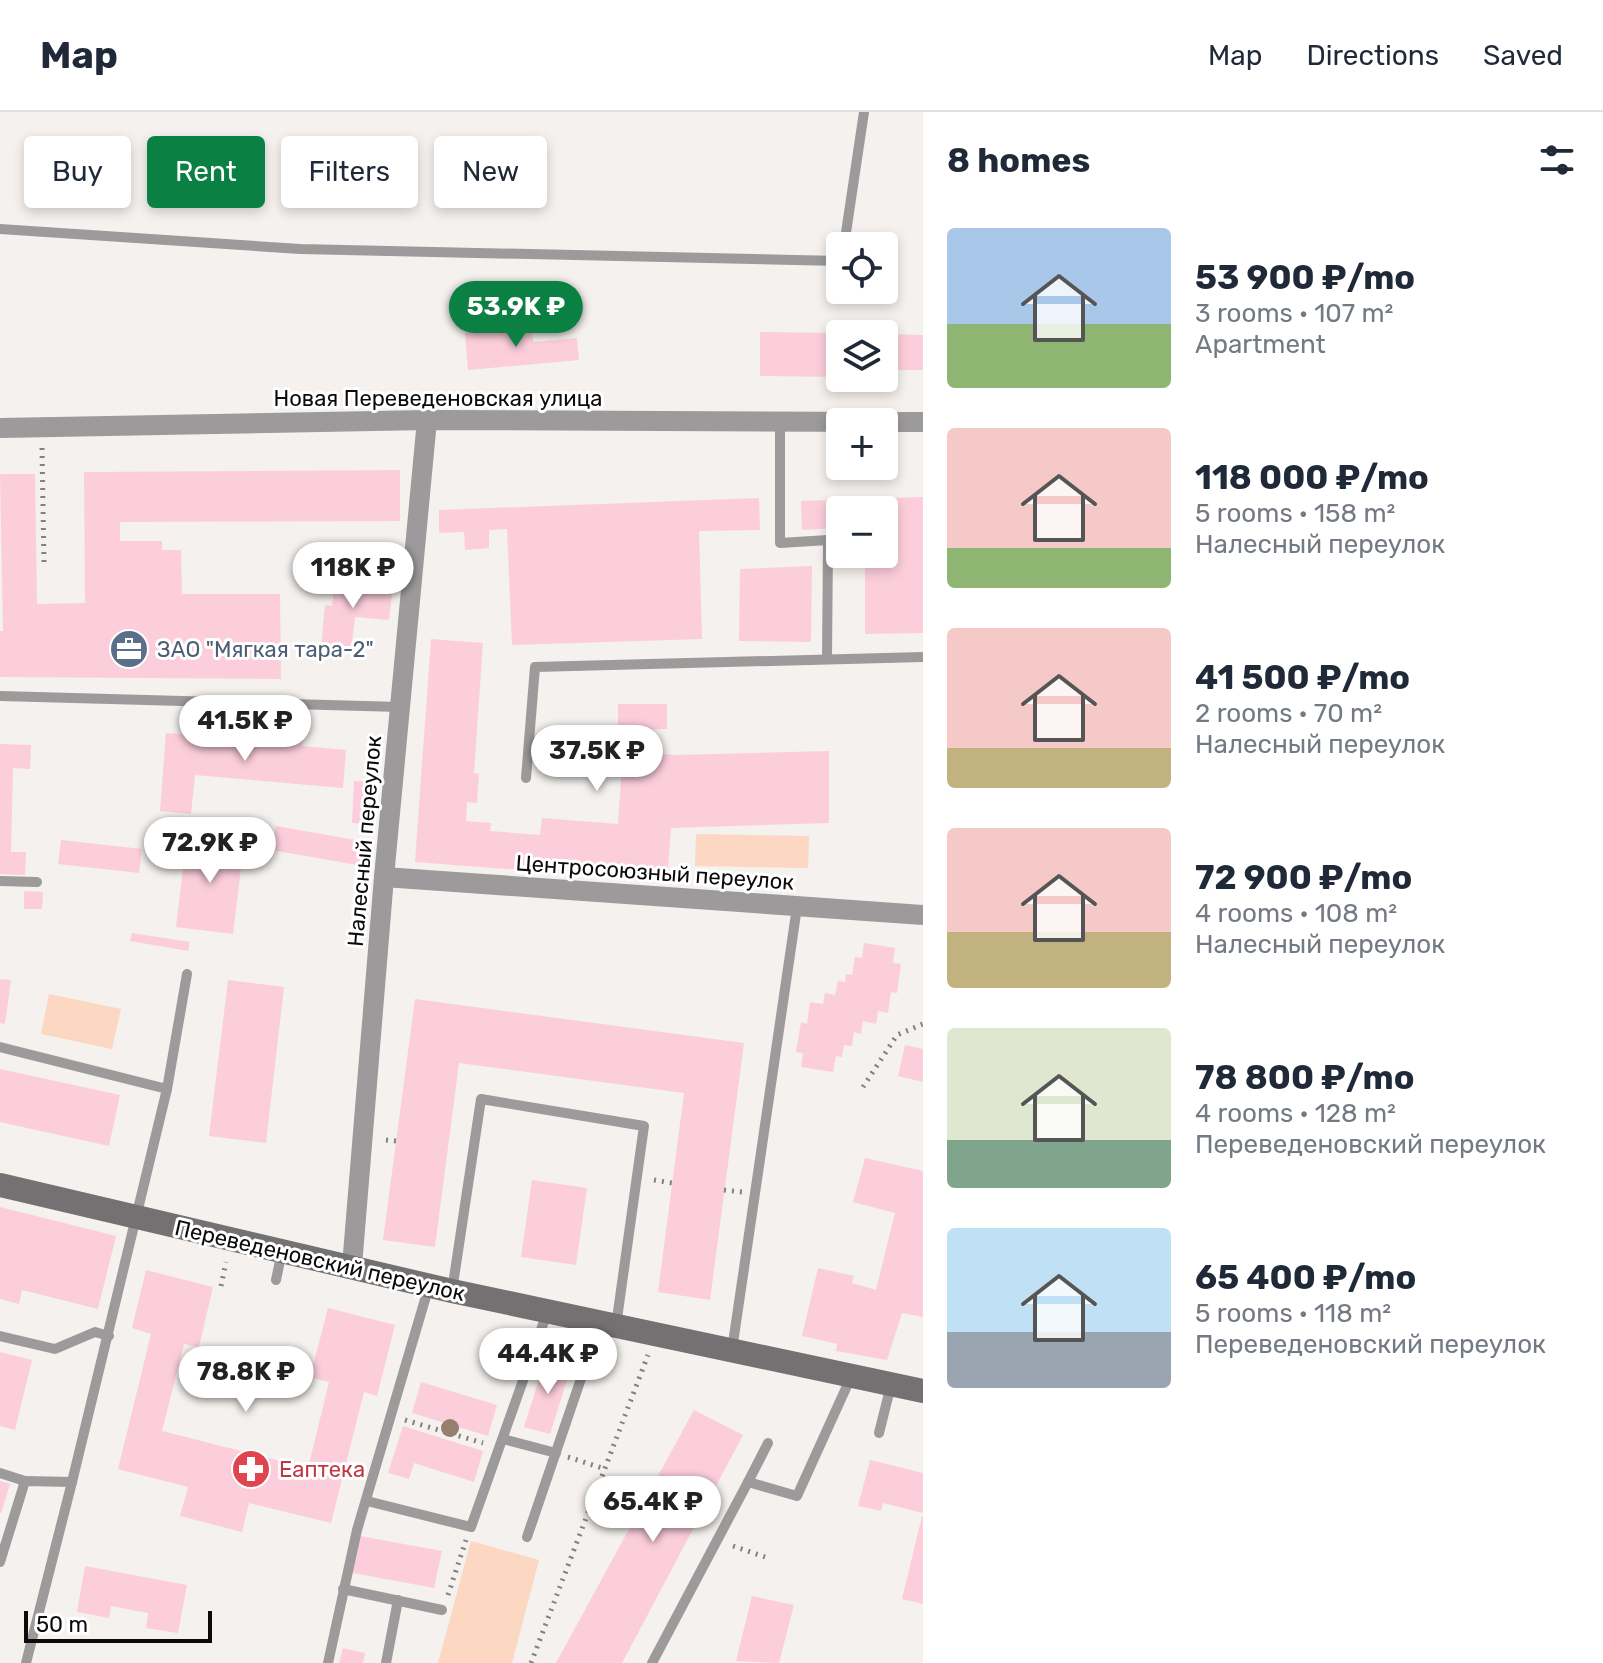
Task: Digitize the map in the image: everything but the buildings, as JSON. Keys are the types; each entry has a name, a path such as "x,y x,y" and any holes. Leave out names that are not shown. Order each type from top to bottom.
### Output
{"street":[{"name":"Новая Переведеновская улица","path":"0,428 427,420 826,422"},
{"name":"Налесный переулок","path":"352,1266 384,877 427,420"},
{"path":"898,422 923,422"},
{"name":"Центросоюзный переулок","path":"384,877 923,915"},
{"name":"Переведеновский переулок","path":"0,1185 548,1312 923,1391"}],"lane":[{"path":"846,232 864,112"},
{"path":"0,229 300,249 826,261"},
{"path":"780,422 780,543 828,540 827,659"},
{"path":"526,778 535,667 923,657"},
{"path":"0,696 400,707"},
{"path":"0,881 37,882"},
{"path":"732,1350 797,907"},
{"path":"26,1663 138,1218 167,1089 187,974"},
{"path":"0,1047 167,1089"},
{"path":"328,1663 357,1530 392,1416 441,1288 481,1099 644,1126 608,1324 556,1453 527,1537"},
{"path":"276,1280 282,1251"},
{"path":"367,1501 471,1527 548,1312"},
{"path":"0,1336 55,1349 95,1332 109,1336"},
{"path":"748,1482 797,1496 852,1375"},
{"path":"879,1433 891,1384"},
{"path":"652,1663 768,1443"},
{"path":"501,1444 556,1453"},
{"path":"0,1473 25,1481 72,1482"},
{"path":"0,1562 25,1481"},
{"path":"343,1589 442,1610"},
{"path":"386,1663 398,1600"}],"path":[{"path":"43,474 44,563"},
{"path":"863,1087 897,1035 923,1024"},
{"path":"386,1140 396,1141"},
{"path":"221,1286 229,1250"},
{"path":"531,1663 646,1360"},
{"path":"392,1416 501,1444"},
{"path":"556,1453 605,1469"},
{"path":"442,1610 471,1527"},
{"path":"717,1541 765,1557"}],"shaded area":[{"path":"696,834 809,836 808,868 695,866"},
{"path":"49,994 121,1009 112,1049 41,1034"},
{"path":"471,1541 539,1560 512,1663 438,1663"}],"place":[{"name":"ЗАО \"Мягкая тара-2\"","path":"129,649"},
{"name":"Еаптека","path":"251,1469"}]}
